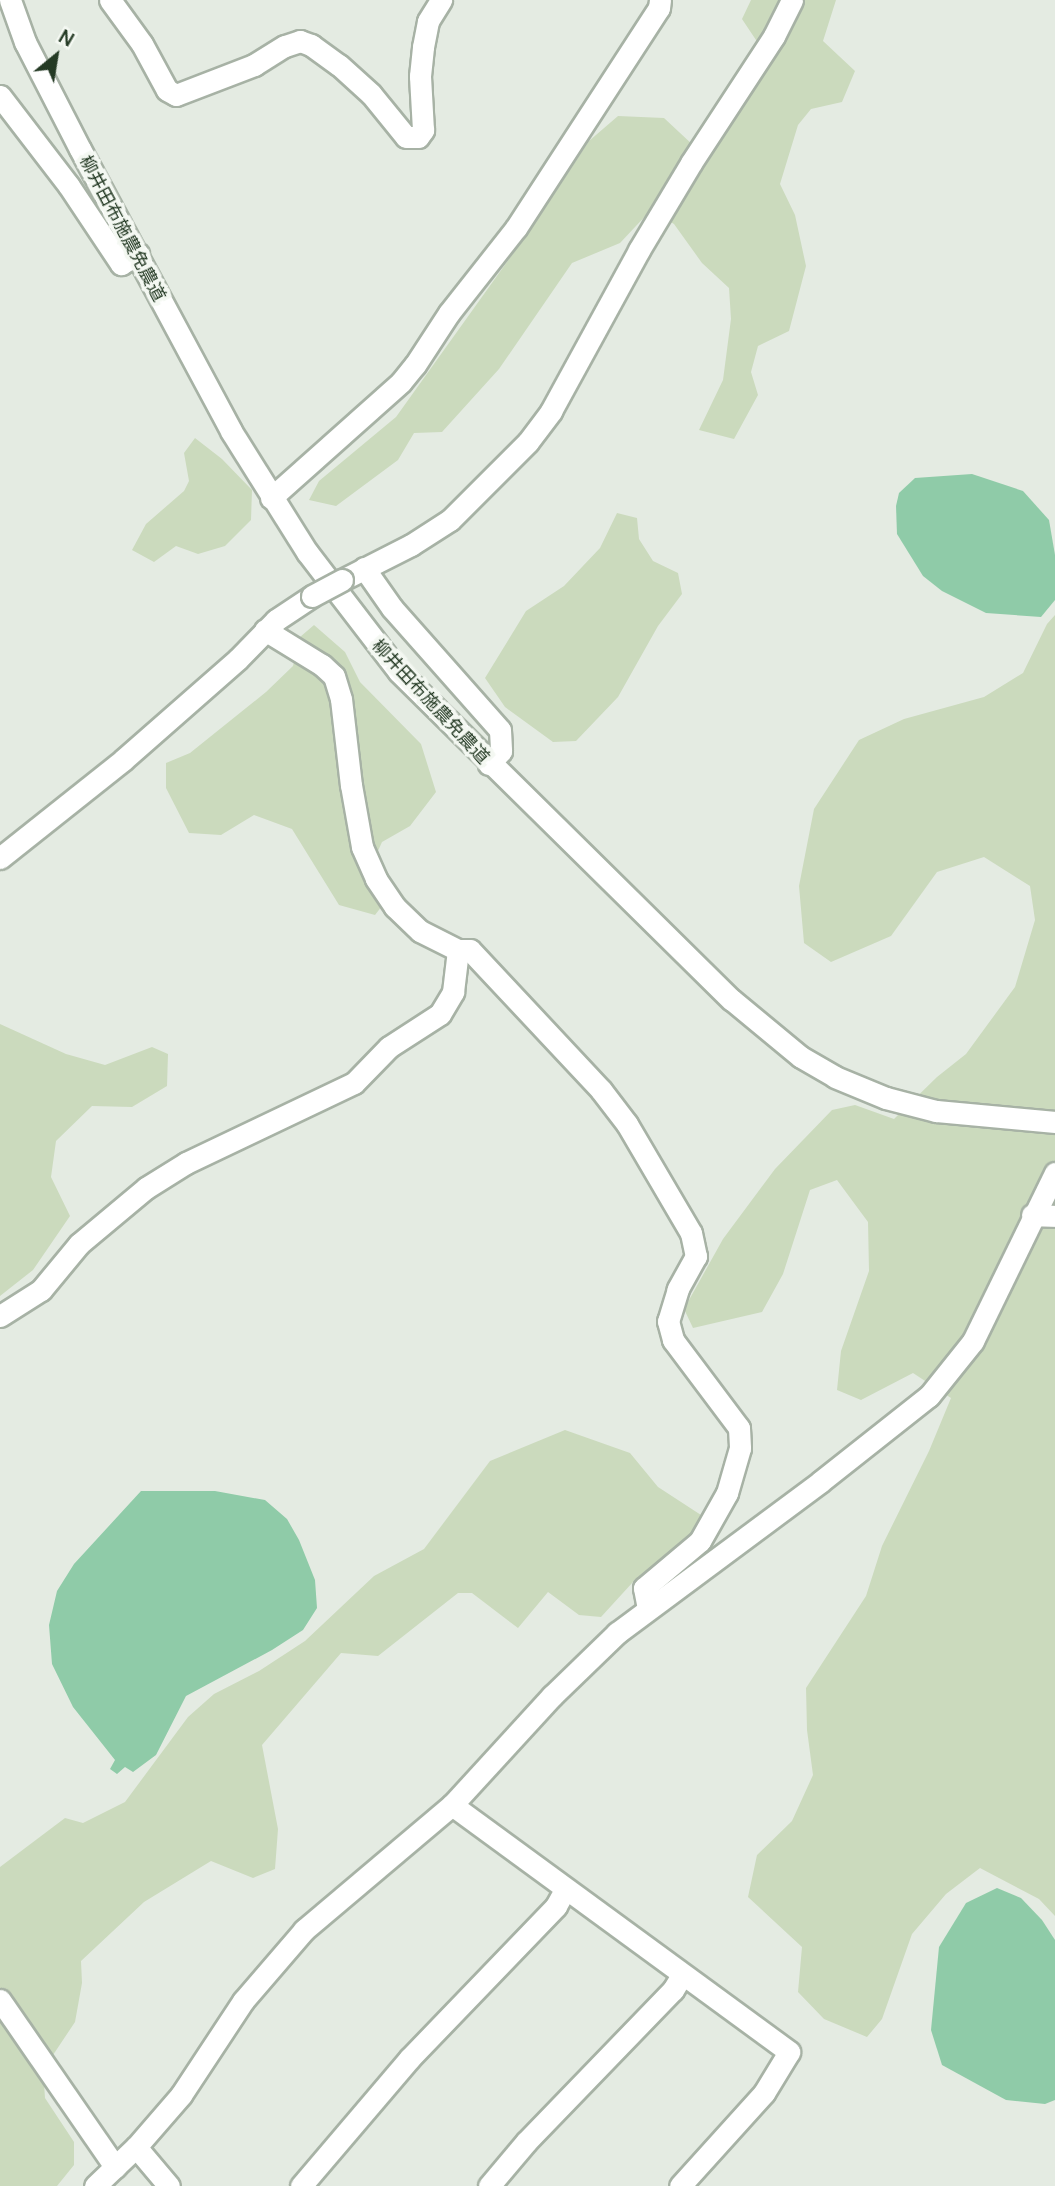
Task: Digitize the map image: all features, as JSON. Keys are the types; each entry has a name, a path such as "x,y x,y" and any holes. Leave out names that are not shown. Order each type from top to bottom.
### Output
{"street":[{"name":"柳井田布施農免農道","path":"10,0 25,42 231,431 271,498 342,601 399,672 489,764 732,1000 802,1057 835,1077 886,1098 936,1111 1055,1122"},
{"path":"110,0 142,44 167,90 176,95 254,65 285,46 300,41 311,45 340,65 371,94 407,137 418,137 424,130 420,76 423,47 428,21 441,0"},
{"path":"271,498 401,382 415,365 449,313 516,228 659,8 660,0"},
{"path":"0,859 123,760 238,659 265,630 312,596 450,520 518,454 551,411 639,250 691,163 774,36 792,0"},
{"path":"0,96 69,186 121,264 138,254"},
{"path":"364,568 392,608 500,730 501,751 489,764"},
{"path":"265,630 322,665 334,676 341,699 362,847 376,879 395,907 420,931 458,950 470,950 601,1090 627,1124 691,1233 696,1256 678,1289 668,1321 673,1340 739,1428 740,1448 727,1493 700,1541 645,1588 648,1608"},
{"path":"0,1316 41,1290 79,1244 146,1188 186,1163 354,1083 389,1047 440,1014 453,992 458,950"},
{"path":"94,2186 136,2147 181,2095 270,1965 337,1899 452,1805 552,1696 648,1608 820,1482 929,1396 973,1341 1055,1172"},
{"path":"1032,1215 1055,1216"},
{"path":"452,1805 789,2052 764,2093 680,2186"},
{"path":"301,2186 409,2059 556,1906 565,1890"},
{"path":"489,2186 526,2142 673,1990 682,1975"},
{"path":"0,2000 115,2167"},
{"path":"136,2147 169,2186"}],"shaded area":[{"path":"751,0 836,0 823,41 855,71 842,102 811,109 798,125 780,184 795,215 806,266 789,331 758,346 751,372 758,395 734,439 699,430 723,380 731,319 729,288 702,263 674,224 651,210 620,243 572,263 499,369 442,432 414,433 398,460 336,506 309,500 319,481 396,417 537,220 589,141 618,116 664,118 694,146 722,136 764,66 756,40 742,19"},
{"path":"195,438 222,459 252,490 251,520 225,546 198,554 176,546 154,562 132,550 146,524 184,491 189,481 184,453"},
{"path":"972,474 1023,491 1049,520 1055,555 1055,600 1041,617 986,613 942,591 923,576 897,534 896,506 899,493 915,478"},
{"path":"617,513 637,518 639,539 653,561 678,573 682,594 658,626 618,697 576,741 553,742 505,707 485,678 526,611 564,586 600,548"},
{"path":"1055,615 1055,1916 1039,1899 980,1868 946,1894 912,1934 882,2019 867,2037 824,2019 798,1992 802,1947 748,1897 757,1855 792,1821 813,1775 807,1730 806,1688 866,1596 882,1546 929,1451 951,1398 913,1373 861,1400 837,1390 841,1351 869,1271 868,1222 837,1180 810,1190 783,1274 762,1312 693,1328 684,1309 723,1239 775,1169 832,1110 855,1105 894,1119 937,1077 966,1054 1015,987 1035,920 1030,886 984,857 937,872 891,936 831,962 804,943 799,886 814,809 859,740 904,719 984,697 1023,673 1047,624"},
{"path":"314,625 345,652 360,682 421,744 436,792 410,826 382,842 368,873 382,906 375,915 339,905 292,829 254,815 221,835 189,833 166,788 166,763 190,753 266,692 293,666 300,637"},
{"path":"0,1024 66,1054 105,1065 152,1047 168,1054 167,1086 132,1107 92,1106 56,1141 51,1177 70,1216 33,1270 0,1296"},
{"path":"565,1430 630,1453 658,1487 701,1515 692,1533 633,1582 601,1617 579,1615 548,1592 518,1628 472,1593 458,1593 378,1656 341,1653 262,1745 278,1829 275,1869 253,1878 211,1861 144,1902 81,1961 82,1983 75,2022 43,2070 45,2098 74,2142 74,2165 57,2186 0,2186 0,1867 65,1818 83,1823 125,1802 188,1717 214,1694 259,1671 305,1641 374,1576 424,1549 490,1461"},
{"path":"141,1491 215,1491 265,1500 287,1519 299,1540 315,1580 317,1608 303,1630 272,1650 186,1696 156,1755 133,1772 125,1767 117,1774 110,1769 115,1760 73,1707 52,1664 49,1625 57,1591 74,1564"},
{"path":"997,1888 1021,1898 1042,1920 1055,1940 1055,2100 1045,2104 1006,2100 942,2065 931,2030 939,1947 966,1903"}]}
